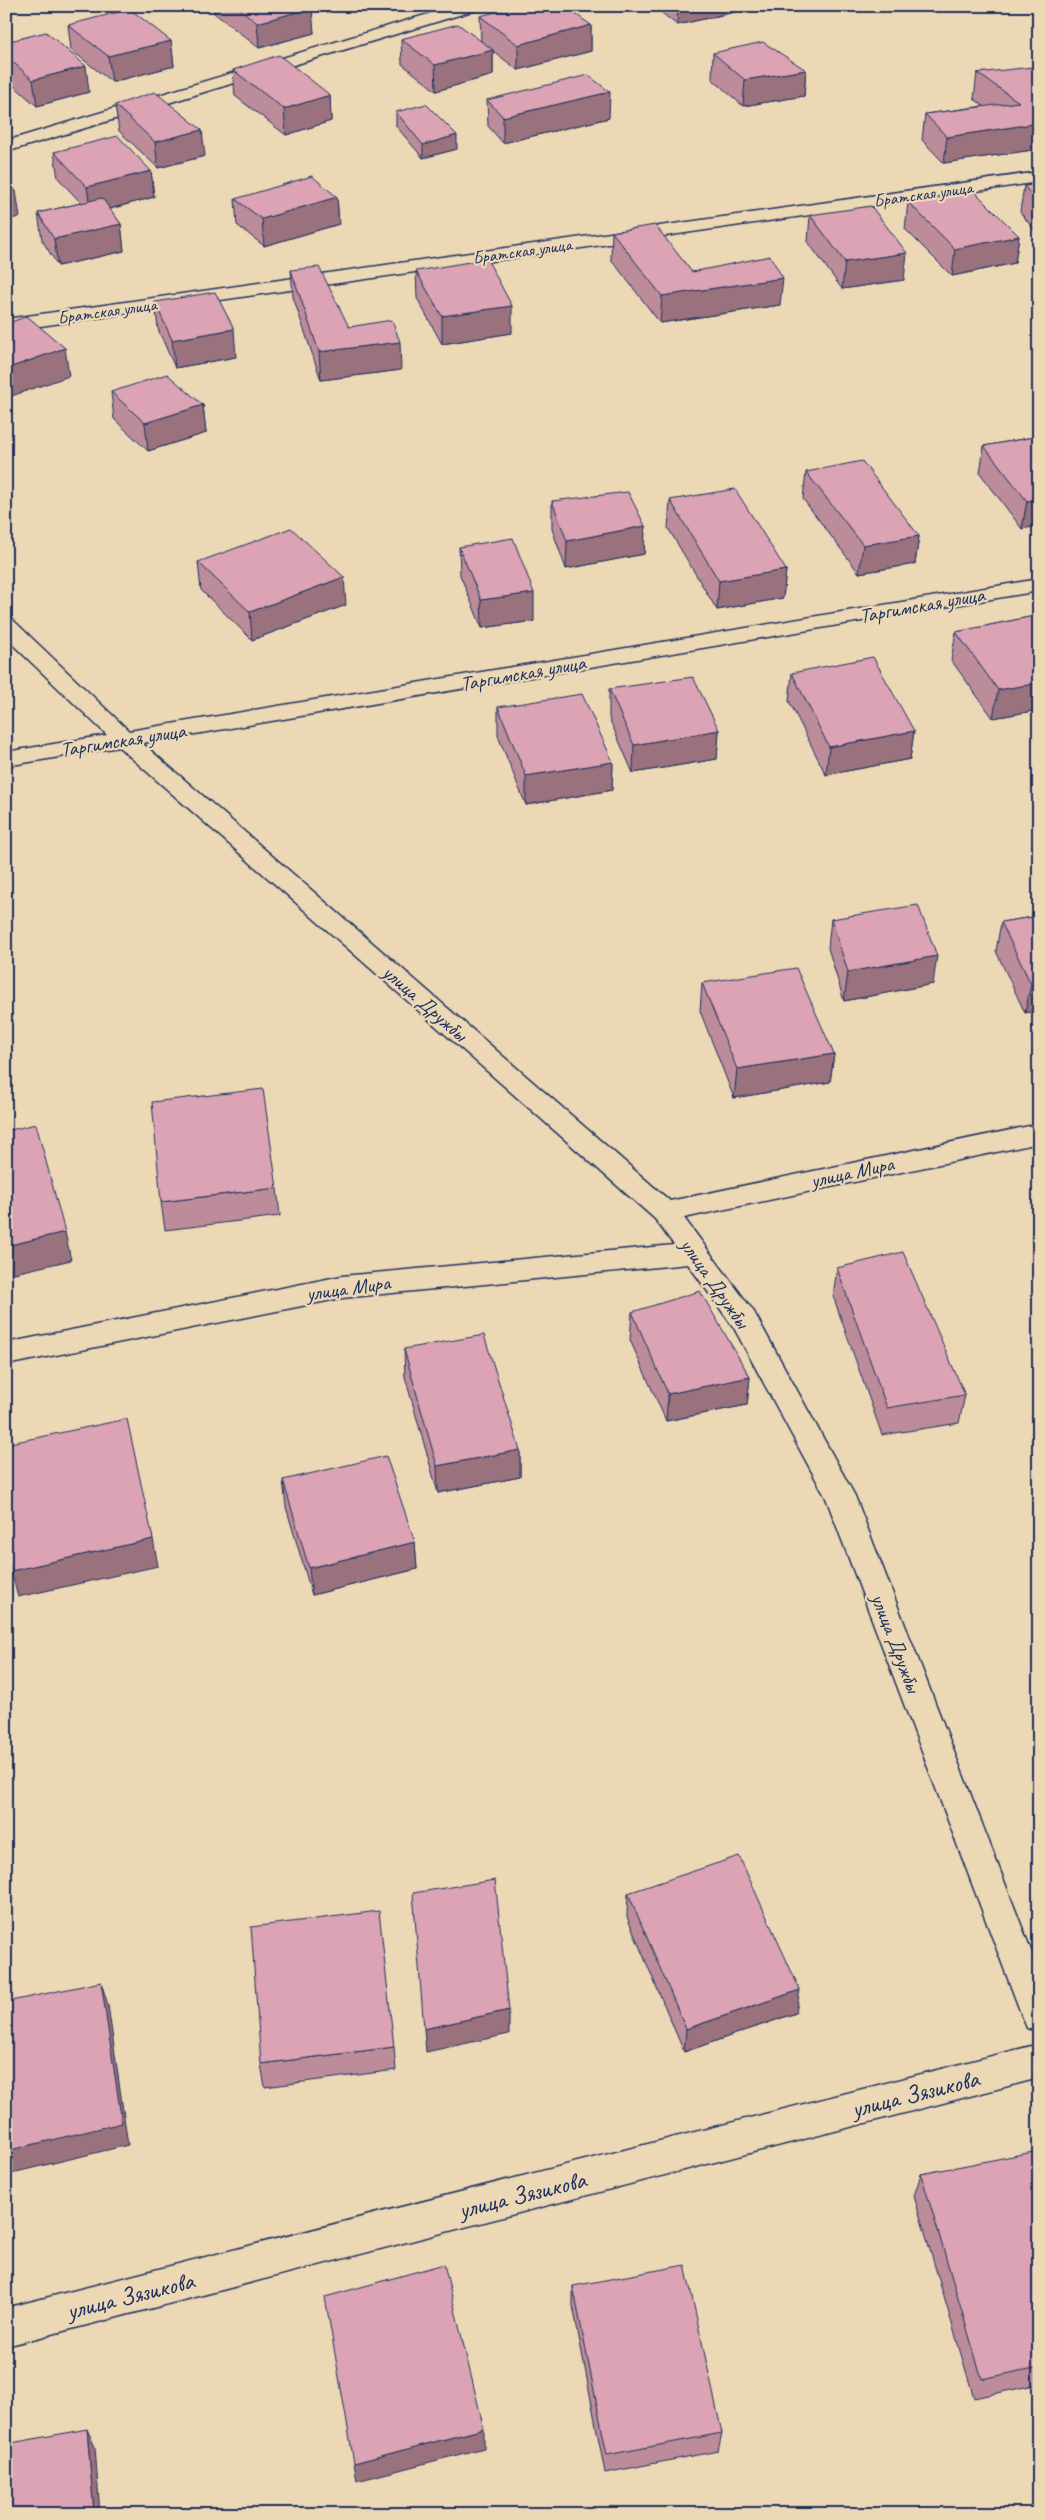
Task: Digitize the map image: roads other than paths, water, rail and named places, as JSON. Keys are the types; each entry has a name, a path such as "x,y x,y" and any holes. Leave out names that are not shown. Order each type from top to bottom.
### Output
{"street":[{"path":"6,147 473,6"},
{"name":"Братская улица","path":"6,325 1039,177"},
{"name":"Таргимская улица","path":"6,759 1039,585"},
{"name":"улица Дружбы","path":"6,626 124,740 664,1212 744,1320 840,1496 1039,2016"},
{"name":"улица Мира","path":"664,1212 1039,1133"},
{"name":"улица Мира","path":"6,1354 342,1287 694,1253"},
{"name":"улица Зязикова","path":"6,2327 1039,2061"}]}
